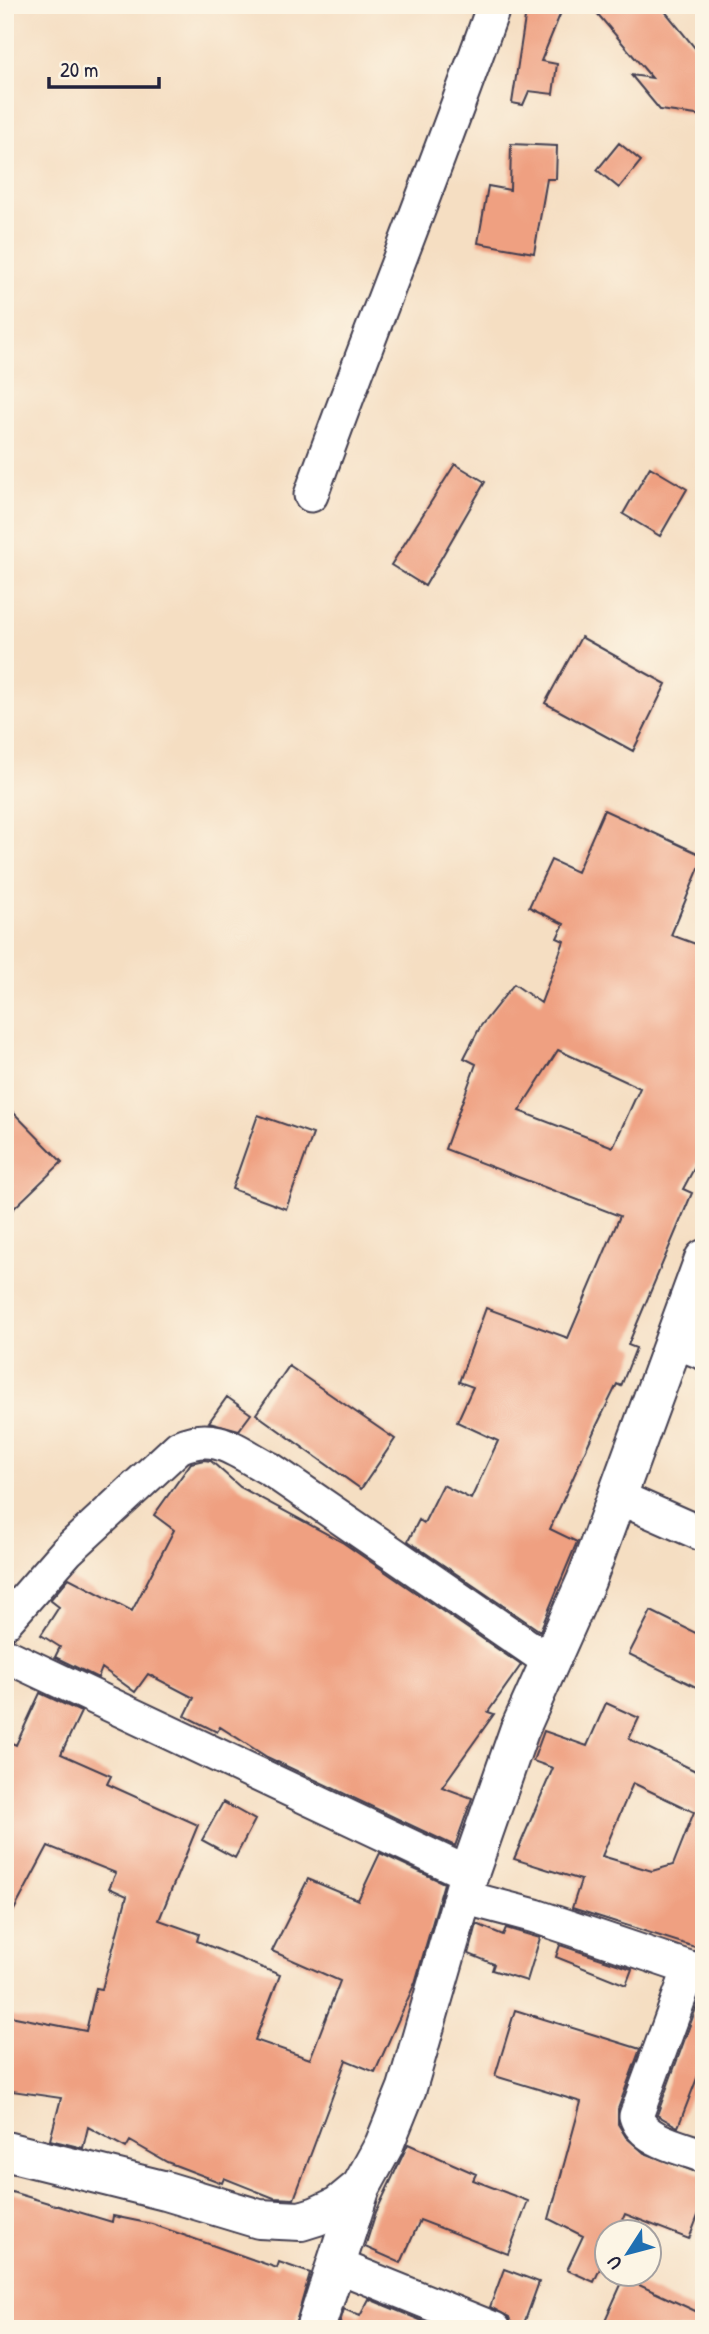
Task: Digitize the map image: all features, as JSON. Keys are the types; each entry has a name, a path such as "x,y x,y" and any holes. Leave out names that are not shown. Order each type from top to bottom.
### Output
{"main road":[{"path":"315,2329 360,2187 384,2146 407,2088 466,1885 519,1731 586,1581 618,1497 689,1347 704,1259"},
{"path":"5,2151 166,2191 259,2220 293,2221 317,2216 338,2206 360,2187"}],"street":[{"path":"311,495 380,304 448,135 494,5"},
{"path":"5,1622 67,1551 179,1447 198,1439 226,1446 271,1469 549,1661"},
{"path":"618,1497 704,1535"},
{"path":"5,1655 466,1885 535,1916 697,1971 636,2116 639,2126 647,2133 704,2156"},
{"path":"336,2265 494,2329"}],"building":[{"path":"527,5 564,5 541,61 557,64 553,94 529,91 523,105 512,103"},
{"path":"590,5 660,5 704,59 704,116 660,110 631,75 652,78"},
{"path":"619,143 641,161 619,188 597,170"},
{"path":"511,144 557,146 556,179 547,179 534,253 478,243 488,186 510,190"},
{"path":"455,464 485,482 425,586 391,565"},
{"path":"650,467 687,489 660,536 623,514"},
{"path":"581,637 666,684 633,751 545,703"},
{"path":"604,810 704,856 671,935 704,947 704,1150 683,1189 692,1193 628,1345 636,1348 621,1386 617,1384 550,1529 577,1542 540,1631 408,1541 419,1520 424,1523 443,1485 471,1499 498,1441 457,1422 473,1387 459,1382 486,1308 568,1338 620,1216 445,1149 476,1064 464,1058 480,1027 514,984 541,1003 564,941 557,938 564,924 529,907 551,860 577,872","holes":["558,1050 640,1088 613,1147 519,1111"]},
{"path":"5,1104 62,1162 5,1217"},
{"path":"258,1115 313,1134 286,1209 232,1189"},
{"path":"289,1366 395,1439 361,1489 256,1414"},
{"path":"227,1397 251,1414 239,1430 209,1422"},
{"path":"211,1461 240,1487 342,1542 521,1665 488,1712 494,1714 442,1787 472,1798 455,1846 267,1757 220,1727 217,1732 185,1716 194,1698 148,1674 135,1692 102,1668 98,1678 55,1657 60,1647 41,1635 59,1607 50,1600 69,1578 132,1611 174,1530 154,1515 191,1463"},
{"path":"651,1611 704,1637 704,1691 629,1654"},
{"path":"40,1693 81,1712 61,1754 111,1776 107,1784 198,1825 159,1920 199,1934 197,1941 280,1975 255,2040 310,2059 340,1981 272,1951 308,1879 358,1900 380,1853 444,1883 415,1983 375,2072 346,2060 294,2199 274,2198 224,2178 222,2183 167,2162 130,2141 126,2148 88,2127 83,2148 50,2140 61,2098 5,2090 5,2015 86,2031 96,1988 102,1989 127,1896 109,1888 116,1873 48,1846 5,1927 5,1740 16,1745"},
{"path":"606,1703 639,1718 629,1739 704,1775 704,1950 572,1908 581,1880 514,1859 553,1768 533,1761 544,1731 587,1746","holes":["633,1783 694,1812 673,1865 652,1871 602,1856"]},
{"path":"223,1802 255,1820 235,1858 202,1840"},
{"path":"477,1924 503,1935 506,1928 540,1938 527,1981 492,1970 494,1964 469,1954"},
{"path":"560,1945 632,1969 626,1985 556,1957"},
{"path":"702,1992 704,2060 678,2127 657,2115"},
{"path":"515,2010 640,2049 618,2109 618,2124 626,2137 644,2153 704,2175 704,2200 689,2239 664,2229 664,2218 635,2218 625,2214 623,2218 594,2218 594,2282 567,2270 583,2236 549,2219 581,2102 495,2076"},
{"path":"408,2144 476,2174 473,2180 528,2201 508,2254 420,2220 401,2263 365,2247 376,2212"},
{"path":"5,2190 112,2222 113,2216 152,2224 277,2268 279,2262 310,2273 294,2329 5,2329"},
{"path":"504,2269 539,2282 522,2329 513,2329 509,2317 490,2307"},
{"path":"619,2288 646,2288 704,2315 704,2329 601,2329"},
{"path":"369,2299 442,2329 338,2329 344,2309 360,2316"}]}
